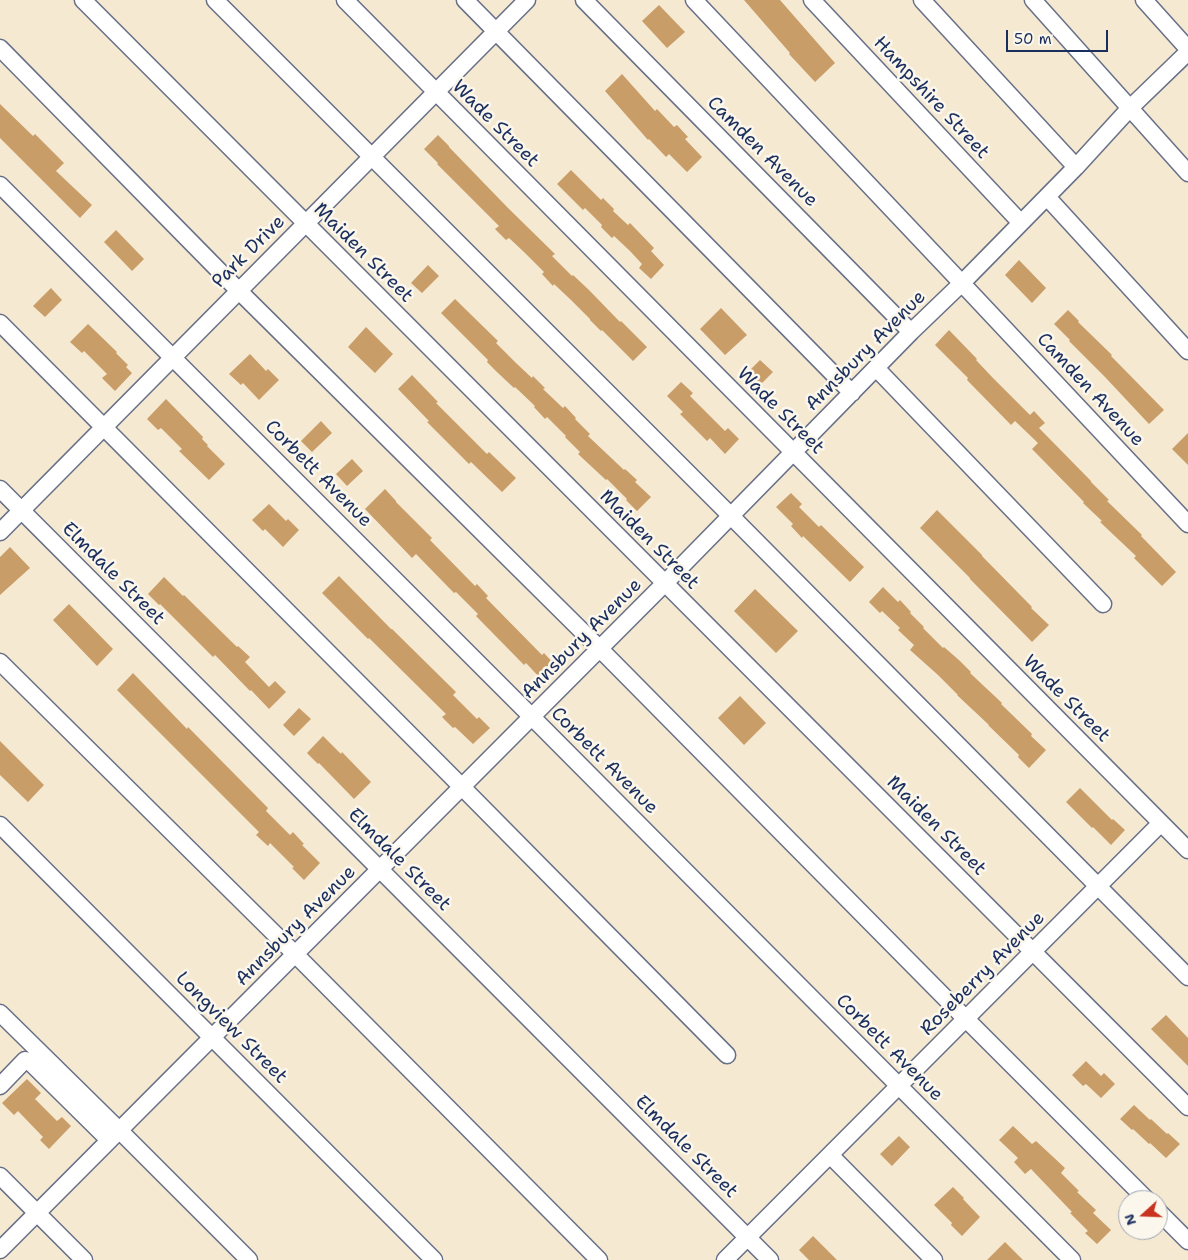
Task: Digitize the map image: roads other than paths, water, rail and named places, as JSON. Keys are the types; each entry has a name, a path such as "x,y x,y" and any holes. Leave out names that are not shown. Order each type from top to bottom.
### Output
{"street":[{"name":"Maiden Street","path":"83,0 1188,1108"},
{"path":"215,0 1188,977"},
{"name":"Wade Street","path":"345,0 1188,850"},
{"path":"464,0 852,393"},
{"name":"Park Drive","path":"0,532 527,0"},
{"name":"Camden Avenue","path":"584,0 911,332"},
{"name":"Camden Avenue","path":"694,0 1188,524"},
{"name":"Hampshire Street","path":"812,0 1021,223"},
{"path":"922,0 1076,167"},
{"path":"1032,0 1188,173"},
{"path":"1144,0 1188,50"},
{"path":"0,48 239,291 600,649 1137,1190"},
{"name":"Annsbury Avenue","path":"0,1250 600,649 911,332 1047,197 1129,108 1188,50"},
{"name":"Corbett Avenue","path":"0,185 1072,1260"},
{"path":"1047,197 1188,352"},
{"path":"0,323 727,1055"},
{"path":"876,368 1103,604"},
{"name":"Elmdale Street","path":"0,489 770,1260"},
{"path":"0,662 295,954 599,1260"},
{"name":"Roseberry Avenue","path":"725,1260 1161,823"},
{"name":"Longview Street","path":"0,825 434,1260"},
{"path":"0,1013 114,1135"},
{"path":"0,1086 25,1060 29,1060 114,1135 249,1260"},
{"path":"830,1155 934,1260"},
{"path":"0,1176 84,1260"},
{"path":"1168,1221 1188,1241"}]}
